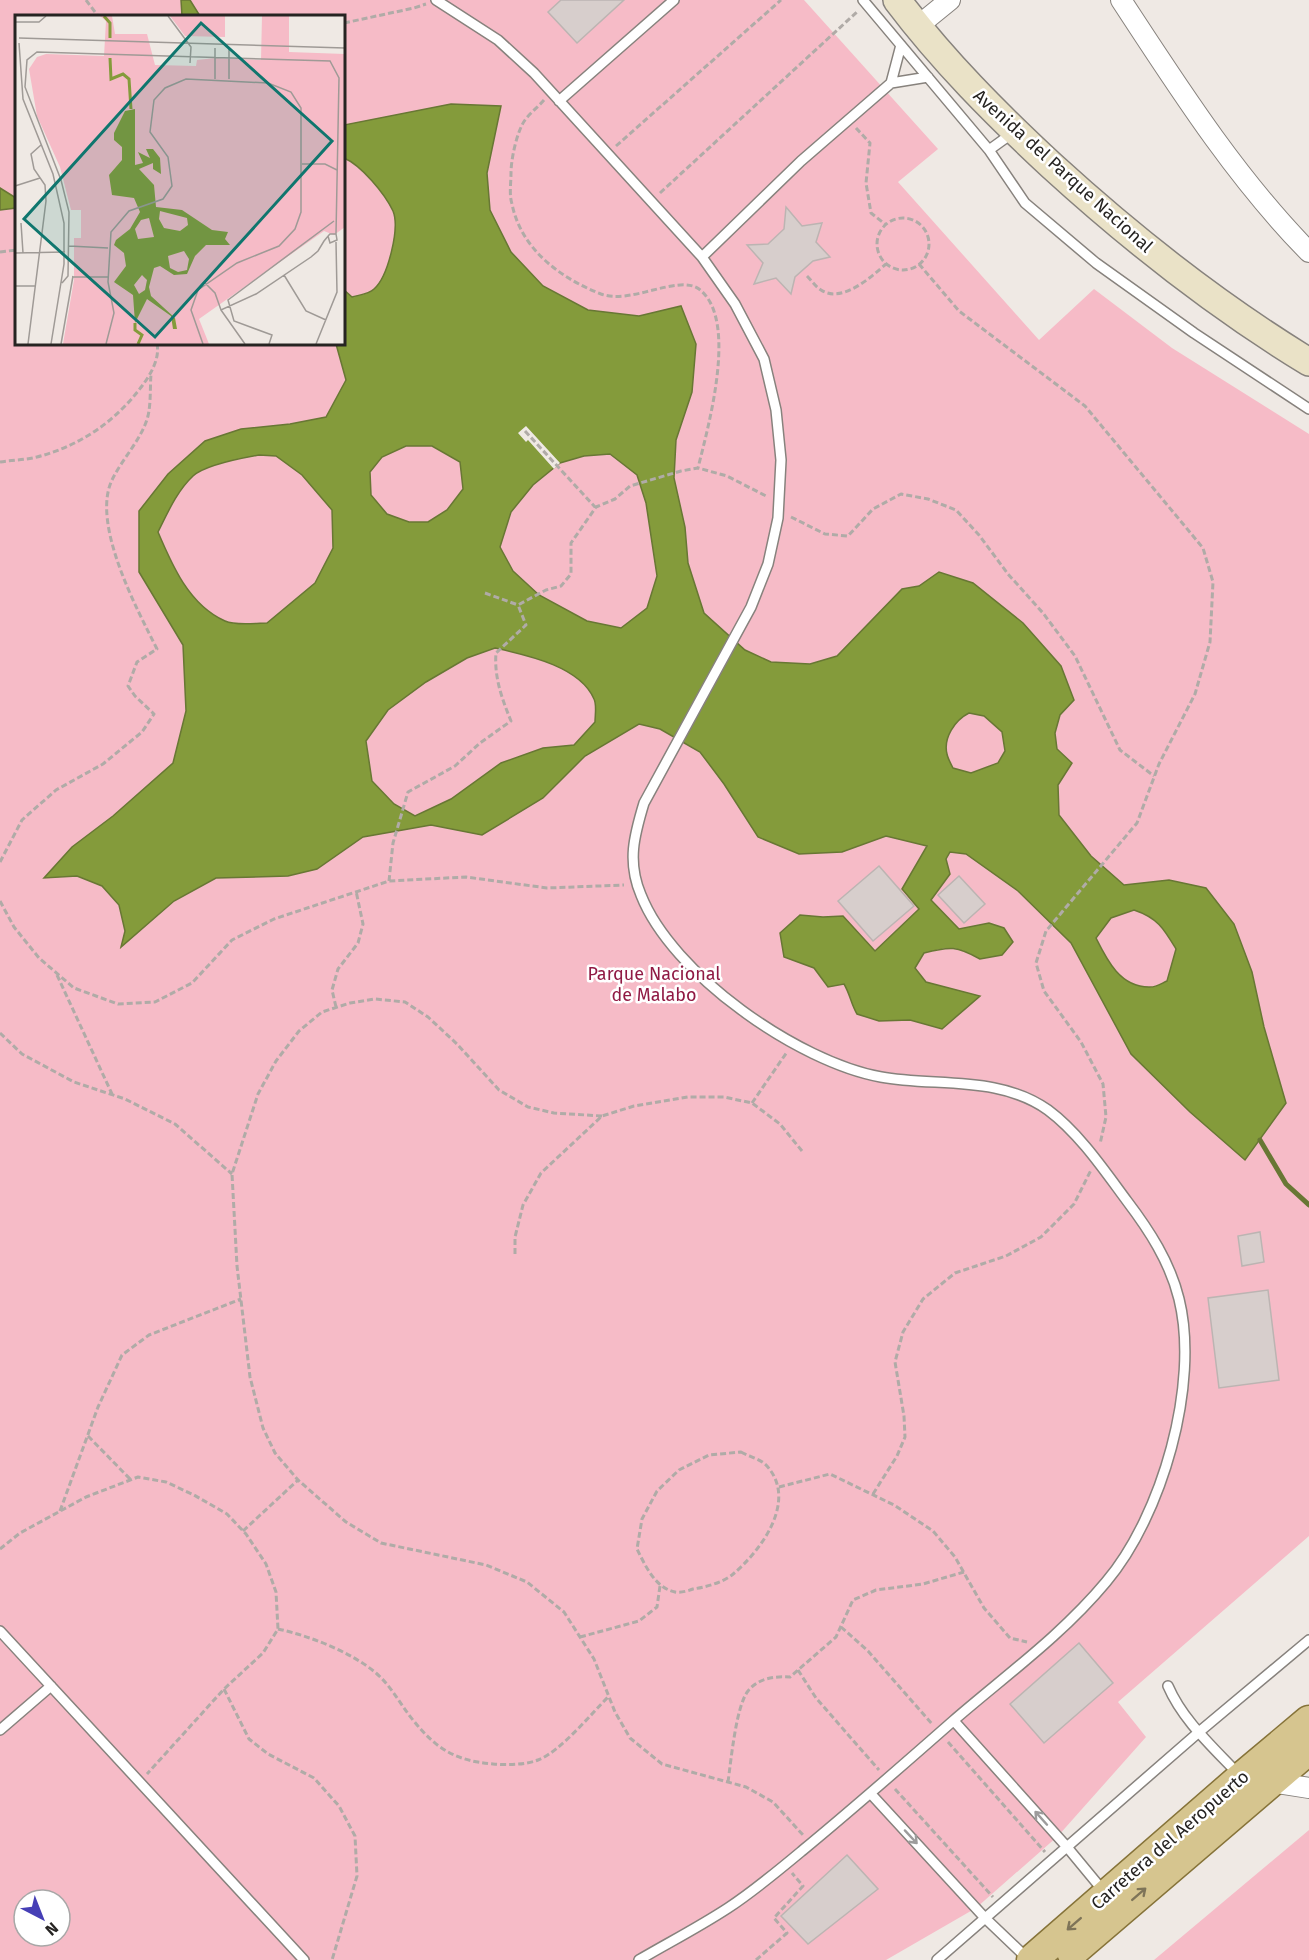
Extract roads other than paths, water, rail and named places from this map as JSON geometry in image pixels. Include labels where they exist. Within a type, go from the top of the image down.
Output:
[{"type":"main road","name":"Carretera del Aeropuerto","points":[[1063,1960],[1255,1780],[1309,1721]]},
{"type":"main road","name":"Carretera del Aeropuerto","points":[[1030,1960],[1106,1895],[1255,1780],[1309,1749]]},
{"type":"street","name":"Avenida del Parque Nacional","points":[[897,0],[910,36],[964,80],[1015,131],[1136,240],[1256,329],[1309,362]]},
{"type":"street","points":[[910,36],[950,0]]},
{"type":"street","points":[[1121,0],[1202,120],[1271,212],[1309,252]]},
{"type":"street","points":[[1255,1780],[1309,1788]]},
{"type":"lane","points":[[436,0],[498,40],[534,73],[702,256],[735,304],[764,359],[776,410],[780,450],[778,518],[768,564],[751,607],[644,803],[634,836],[633,863],[639,892],[653,919],[675,948],[714,989],[762,1025],[820,1058],[882,1078],[987,1087],[1017,1095],[1044,1107],[1061,1121],[1095,1160],[1145,1225],[1170,1270],[1180,1301],[1185,1340],[1183,1390],[1177,1424],[1155,1497],[1136,1538],[1110,1578],[1082,1610],[871,1794],[785,1865],[728,1908],[639,1960]]},
{"type":"lane","points":[[559,101],[674,0]]},
{"type":"lane","points":[[865,2],[910,36],[928,77],[989,150],[1026,203],[1096,263],[1194,333],[1309,409]]},
{"type":"lane","points":[[702,256],[801,161],[891,83],[910,36]]},
{"type":"lane","points":[[891,83],[928,77]]},
{"type":"lane","points":[[989,150],[1015,131]]},
{"type":"lane","points":[[0,1631],[304,1960]]},
{"type":"lane","points":[[937,1960],[1199,1732],[1309,1640]]},
{"type":"lane","points":[[0,1730],[51,1686]]},
{"type":"lane","points":[[1168,1686],[1173,1699],[1199,1732],[1255,1780]]},
{"type":"lane","points":[[954,1721],[1067,1847],[1106,1895]]},
{"type":"lane","points":[[871,1794],[986,1918],[1030,1960]]},
{"type":"waterway","points":[[1260,1140],[1286,1184],[1309,1205]]},
{"type":"park label","name":"Parque Nacional de Malabo","points":[[654,984]]}]
